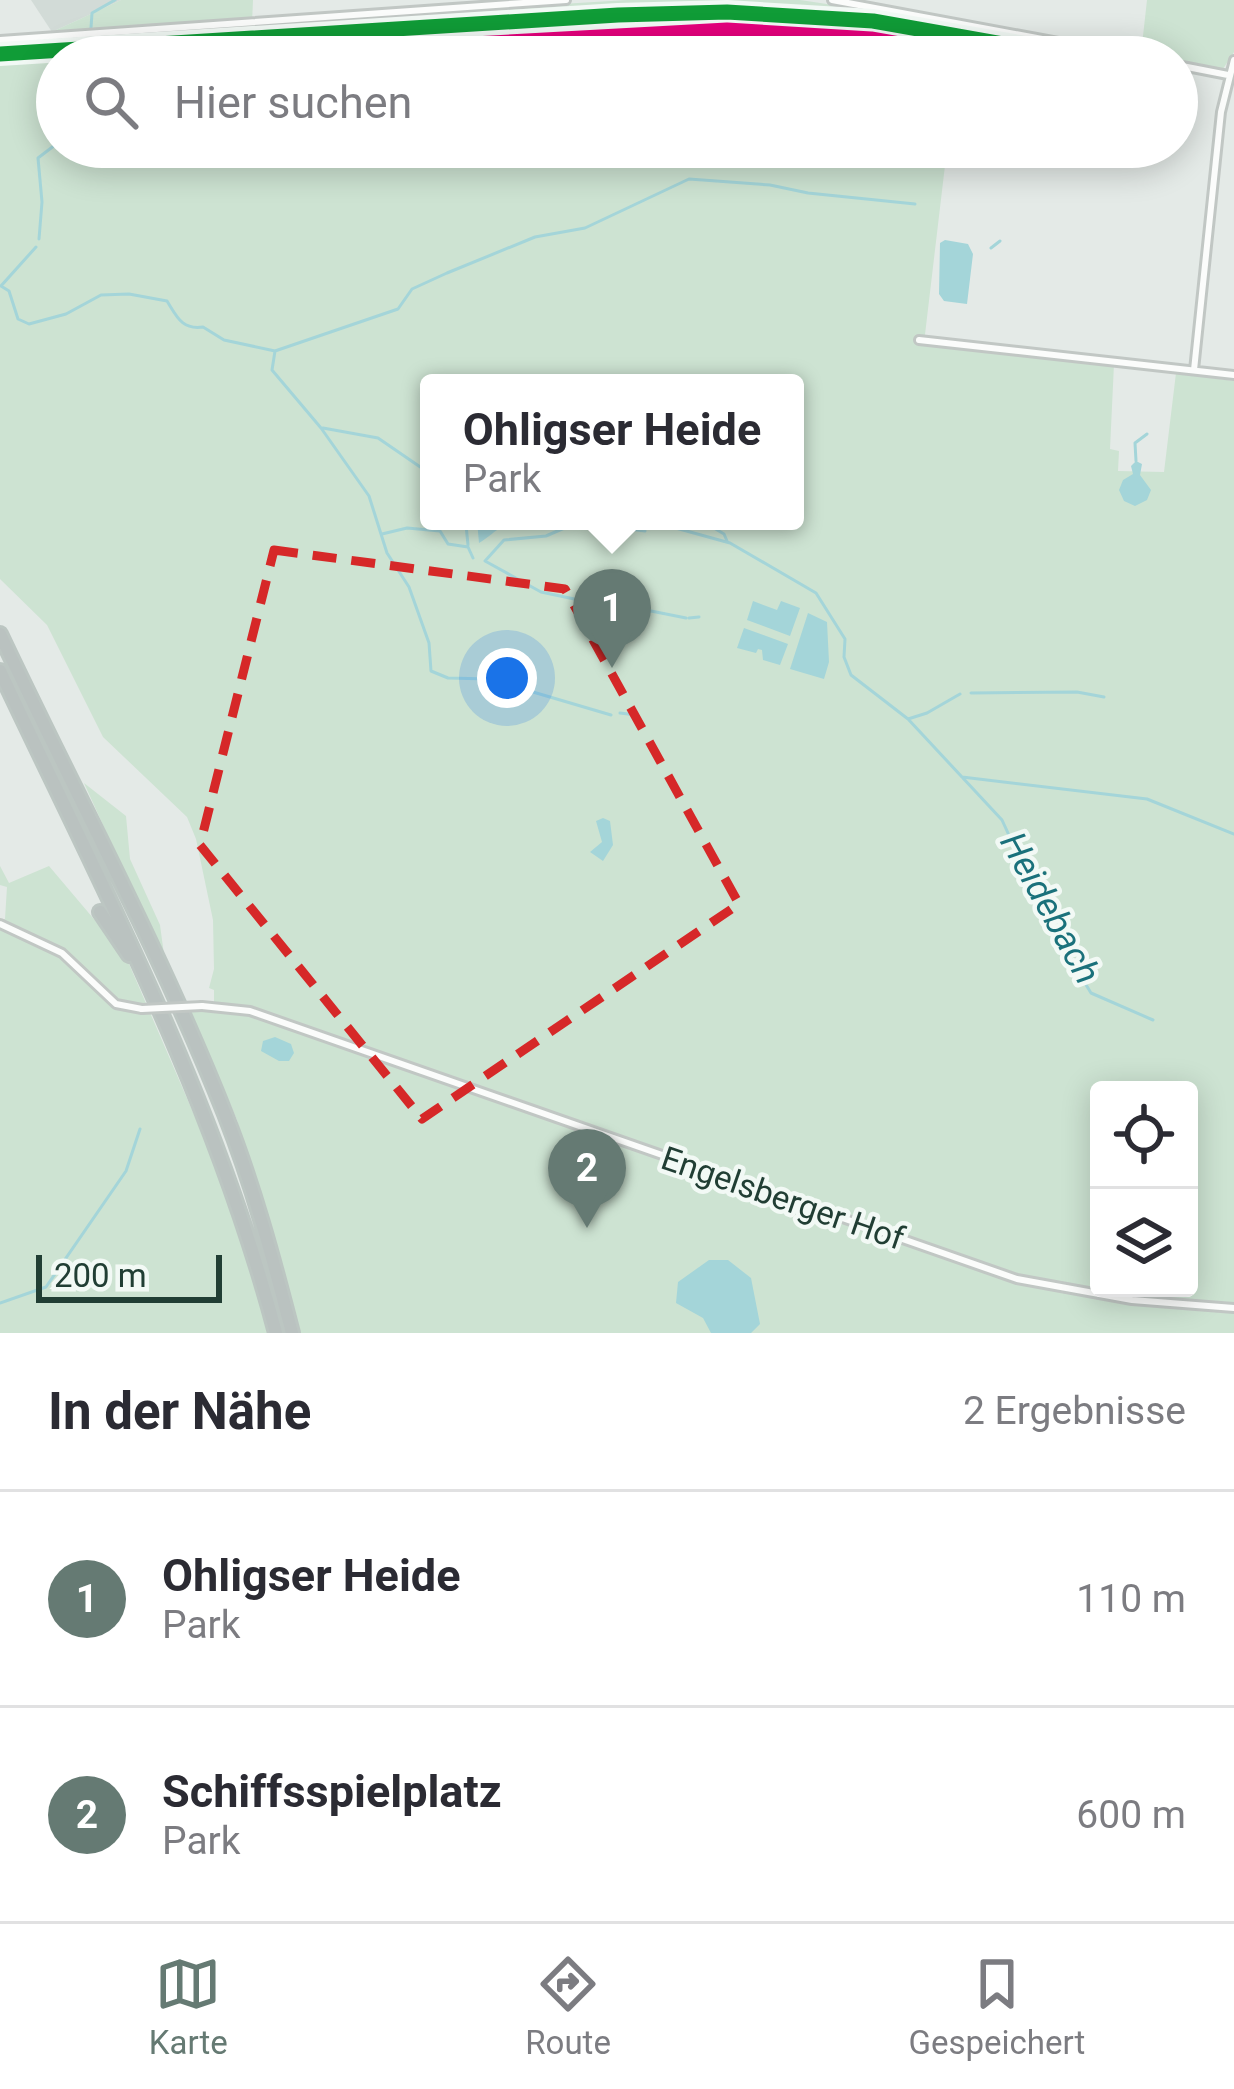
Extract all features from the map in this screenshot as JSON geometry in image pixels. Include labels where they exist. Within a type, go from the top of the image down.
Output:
[{"type":"highway","points":[[0,634],[187,1024],[242,1160],[292,1333]]},
{"type":"highway","points":[[0,670],[157,998],[215,1137],[276,1333]]},
{"type":"highway","points":[[100,912],[157,998]]},
{"type":"highway","points":[[176,984],[187,1024]]},
{"type":"street","points":[[40,36],[566,0]]},
{"type":"street","points":[[832,0],[1026,36]]},
{"type":"street","points":[[0,40],[36,36]]},
{"type":"street","points":[[1194,370],[1228,74],[1234,60]]},
{"type":"street","points":[[1198,68],[1228,74]]},
{"type":"street","points":[[920,340],[1234,375]]},
{"type":"street","name":"Engelsberger Hof","points":[[0,924],[62,953],[116,1004],[142,1009],[205,1006],[250,1011],[1017,1279],[1132,1300],[1234,1308]]},
{"type":"highlighted area","points":[[274,550],[565,589],[739,904],[422,1119],[200,845]]},
{"type":"shaded area","points":[[31,0],[121,0],[52,32]]},
{"type":"green space","points":[[121,0],[253,0],[252,23],[627,0],[800,0],[894,14],[891,20],[774,9],[694,9],[212,36],[52,36]]},
{"type":"green space","points":[[1147,0],[1234,0],[1234,52],[1223,69],[1198,65],[1198,36],[1143,36]]},
{"type":"green space","points":[[691,20],[817,23],[879,30],[879,36],[445,36]]},
{"type":"green space","points":[[36,59],[36,168],[945,168],[924,343],[1114,364],[1110,449],[1119,451],[1118,471],[1164,472],[1176,373],[1234,381],[1234,1333],[299,1333],[237,1120],[191,1012],[214,1010],[214,990],[209,988],[214,969],[213,920],[196,839],[187,817],[103,737],[47,625],[0,579],[0,60]]},
{"type":"green space","points":[[84,783],[126,816],[130,859],[160,925],[165,962]]},
{"type":"green space","points":[[0,866],[9,883],[49,866],[126,957],[227,1191],[269,1333],[0,1333],[0,919],[5,919],[7,887],[0,885]]},
{"type":"water","points":[[940,243],[968,244],[973,254],[967,304],[944,301],[939,294]]},
{"type":"water","points":[[1136,461],[1142,464],[1140,475],[1151,490],[1147,500],[1135,506],[1124,501],[1119,490],[1133,474],[1131,466]]},
{"type":"water","points":[[478,530],[498,530],[479,543]]},
{"type":"water","points":[[753,601],[777,610],[781,601],[800,608],[790,636],[747,620]]},
{"type":"water","points":[[808,613],[827,622],[829,662],[824,679],[790,669]]},
{"type":"water","points":[[744,628],[788,644],[780,665],[763,660],[762,650],[737,648]]},
{"type":"water","points":[[596,821],[610,821],[613,845],[603,861],[590,852],[602,842]]},
{"type":"water","points":[[275,1037],[291,1044],[294,1053],[289,1061],[261,1051],[263,1041]]},
{"type":"water","points":[[709,1260],[728,1260],[751,1278],[760,1324],[751,1333],[711,1333],[703,1318],[676,1303],[678,1282]]},
{"type":"waterway","points":[[91,28],[92,13],[115,0]]},
{"type":"waterway","points":[[39,168],[39,239]]},
{"type":"waterway","points":[[275,351],[398,309],[412,289],[447,273],[535,237],[585,228],[689,179],[915,204]]},
{"type":"waterway","points":[[991,248],[1000,241]]},
{"type":"waterway","points":[[1,286],[36,247]]},
{"type":"waterway","points":[[1,286],[9,291],[18,319],[29,324],[66,314],[101,295],[129,294],[167,301],[185,324],[203,327],[224,340],[275,351],[272,370],[369,496],[387,553],[409,587],[429,643],[431,671],[448,678],[489,679],[611,715]]},
{"type":"waterway","points":[[323,428],[378,438],[420,467]]},
{"type":"waterway","points":[[1136,461],[1135,443],[1147,434]]},
{"type":"waterway","name":"Heidebach","points":[[382,534],[420,529]]},
{"type":"waterway","name":"Heidebach","points":[[429,530],[440,531],[448,544],[468,547],[473,558]]},
{"type":"waterway","points":[[466,530],[468,545]]},
{"type":"waterway","points":[[560,530],[504,540],[485,561],[541,592],[579,600],[609,624],[618,625],[651,611],[686,618]]},
{"type":"waterway","points":[[637,530],[645,531]]},
{"type":"waterway","name":"Heidebach","points":[[683,530],[730,543],[816,593],[845,639],[844,657],[851,675],[908,719],[1002,820],[1051,927],[1091,993],[1153,1020]]},
{"type":"waterway","points":[[717,530],[727,541]]},
{"type":"waterway","points":[[689,618],[699,617]]},
{"type":"waterway","points":[[971,693],[1077,692],[1104,697]]},
{"type":"waterway","points":[[908,719],[960,694]]},
{"type":"waterway","points":[[620,713],[636,715]]},
{"type":"waterway","name":"Heidebach","points":[[962,777],[1147,799],[1234,834]]},
{"type":"waterway","points":[[0,1303],[46,1287],[126,1171],[140,1129]]},
{"type":"transit line","points":[[285,36],[727,12],[873,21],[958,36]]},
{"type":"transit line","points":[[618,36],[727,30],[823,36]]},
{"type":"transit line","points":[[0,54],[36,52]]},
{"type":"place","name":"Ohligser Heide","points":[[612,668]]},
{"type":"place","name":"Schiffsspielplatz","points":[[587,1228]]}]
